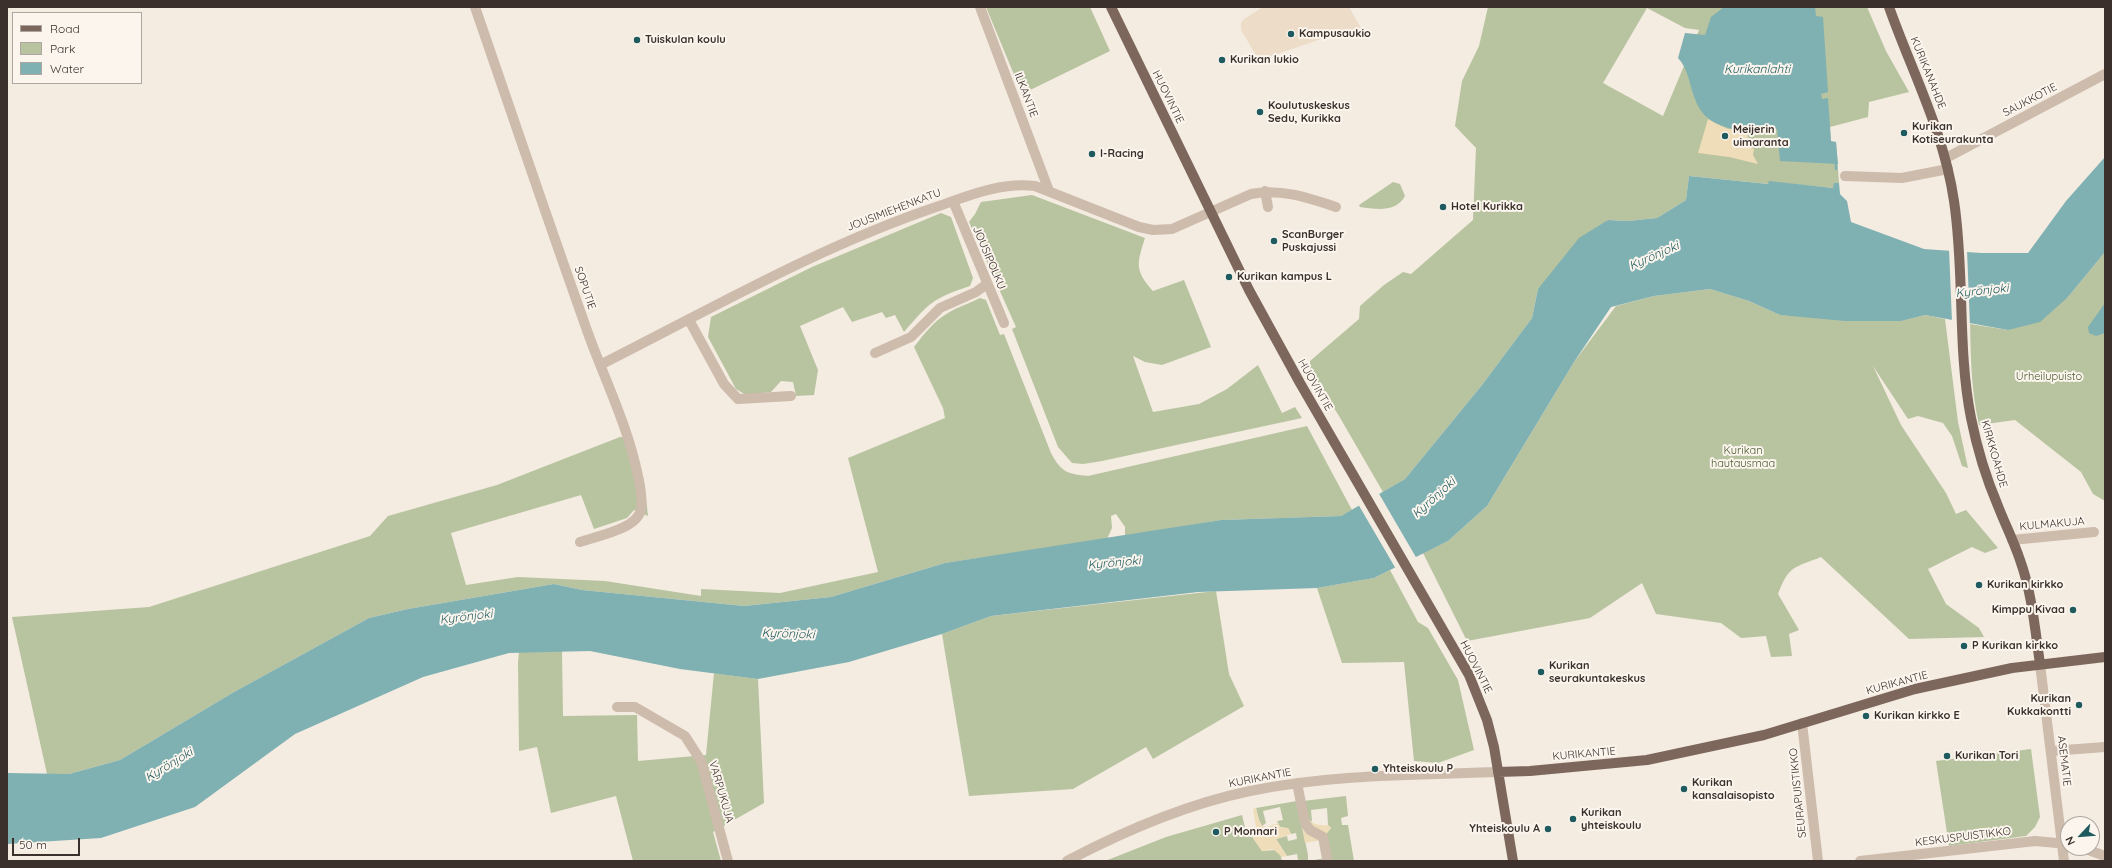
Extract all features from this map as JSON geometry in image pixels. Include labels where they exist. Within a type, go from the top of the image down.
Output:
[{"type":"main road","name":"HUOVINTIE","points":[[1111,7],[1249,290],[1300,383],[1469,675],[1487,720],[1498,772],[1513,861]]},
{"type":"main road","name":"KURIKANAHDE","points":[[1889,7],[1936,127],[1946,158],[1954,199],[1959,243]]},
{"type":"main road","name":"KIRKKOAHDE","points":[[1959,243],[1963,343],[1968,400],[1984,470],[2012,540],[2026,581],[2033,610],[2040,664]]},
{"type":"main road","name":"KURIKANTIE","points":[[1498,772],[1530,772],[1639,761],[1764,735],[1895,694],[2040,664],[2105,657]]},
{"type":"street","name":"SOPUTIE","points":[[475,7],[587,330],[602,364],[634,458],[641,490],[642,508],[639,516],[632,523],[580,542]]},
{"type":"street","name":"ILKANTIE","points":[[980,7],[1049,191]]},
{"type":"street","name":"SAUKKOTIE","points":[[1946,158],[2105,74]]},
{"type":"street","points":[[1844,176],[1902,178],[1948,169]]},
{"type":"street","name":"JOUSIMIEHENKATU","points":[[602,364],[689,320],[774,274],[826,250],[953,201],[992,188],[1015,185],[1035,186],[1139,227],[1153,230],[1172,229],[1251,194],[1265,191]]},
{"type":"street","points":[[1268,207],[1265,191],[1286,193],[1336,207]]},
{"type":"street","name":"JOUSIPOLKU","points":[[953,201],[1004,323]]},
{"type":"street","points":[[875,353],[911,337],[940,308],[976,292],[987,284]]},
{"type":"street","points":[[689,320],[724,384],[738,399],[791,396]]},
{"type":"street","name":"KULMAKUJA","points":[[2012,540],[2094,532]]},
{"type":"street","name":"ASEMATIE","points":[[2040,664],[2061,816]]},
{"type":"street","name":"VARPUKUJA","points":[[617,707],[635,707],[685,736],[701,761],[728,861]]},
{"type":"street","name":"SEURAPUISTIKKO","points":[[1802,723],[1818,861]]},
{"type":"street","points":[[2051,751],[2105,747]]},
{"type":"street","name":"KURIKANTIE","points":[[1066,861],[1090,848],[1182,811],[1231,795],[1297,783],[1369,776],[1498,772]]},
{"type":"street","points":[[1297,783],[1305,823],[1310,830],[1322,837],[1327,858]]},
{"type":"street","name":"KESKUSPUISTIKKO","points":[[1860,861],[2035,841],[2060,843]]},
{"type":"green space","points":[[986,7],[1090,7],[1110,51],[1022,94]]},
{"type":"green space","points":[[1488,7],[1867,7],[1886,51],[1909,92],[1869,102],[1868,117],[1830,127],[1831,142],[1836,142],[1839,183],[1834,183],[1834,188],[1769,182],[1769,184],[1689,176],[1686,200],[1657,218],[1628,221],[1608,220],[1538,289],[1532,318],[1482,385],[1405,479],[1383,492],[1339,416],[1310,370],[1310,361],[1359,319],[1360,306],[1384,285],[1403,272],[1411,274],[1473,220],[1476,148],[1455,126],[1462,81],[1479,46]],"holes":[[[1647,8],[1685,28],[1699,30],[1663,116],[1603,83]]]},
{"type":"green space","points":[[1393,182],[1400,184],[1405,196],[1396,205],[1385,209],[1360,207],[1359,205]]},
{"type":"green space","points":[[1032,195],[1145,238],[1140,254],[1139,266],[1140,272],[1153,291],[1184,280],[1211,347],[1162,365],[1145,362],[1133,356],[1153,412],[1199,404],[1227,389],[1258,365],[1282,413],[1295,407],[1302,418],[1102,461],[1083,464],[1072,463],[1058,447],[1012,329],[1016,327],[969,222],[981,202]]},
{"type":"green space","points":[[941,213],[951,217],[973,278],[970,286],[939,298],[926,308],[904,332],[895,315],[886,318],[882,312],[852,322],[843,307],[800,326],[818,370],[814,395],[796,396],[793,382],[781,381],[771,392],[746,395],[736,389],[708,337],[711,317],[812,267]]},
{"type":"green space","name":"Urheilupuisto","points":[[2105,252],[2105,501],[2093,494],[2081,472],[2015,420],[1979,425],[1973,387],[1970,324],[2008,330],[2068,297]]},
{"type":"green space","name":"Kurikan hautausmaa","points":[[1710,289],[1749,301],[1780,315],[1900,321],[1925,315],[1945,319],[1958,422],[1968,468],[1962,466],[1952,436],[1943,423],[1918,416],[1908,419],[1873,366],[1901,425],[1946,493],[1956,514],[1966,510],[1998,548],[1985,553],[1972,547],[1928,569],[1946,604],[1979,628],[1984,637],[1909,639],[1821,557],[1798,566],[1789,572],[1778,594],[1799,630],[1789,634],[1792,656],[1771,657],[1766,636],[1741,638],[1721,623],[1656,614],[1642,583],[1590,618],[1467,641],[1423,553],[1448,541],[1487,506],[1574,362],[1616,306],[1654,296]]},
{"type":"green space","points":[[980,298],[986,300],[1000,335],[1004,334],[1051,453],[1058,464],[1065,471],[1088,476],[1307,426],[1352,510],[1341,516],[1221,520],[1125,536],[1125,527],[1116,514],[1111,516],[1112,528],[1107,539],[945,563],[831,597],[744,606],[582,590],[554,584],[408,609],[369,618],[234,692],[120,760],[69,774],[47,774],[12,617],[149,607],[370,536],[388,516],[497,485],[620,437],[632,438],[644,481],[648,516],[634,510],[627,518],[594,529],[581,495],[451,533],[466,585],[518,577],[605,581],[701,596],[701,589],[780,593],[878,572],[848,458],[945,418],[943,408],[914,347],[930,328],[943,316]]},
{"type":"green space","points":[[1390,570],[1418,622],[1428,628],[1458,680],[1474,750],[1438,763],[1414,761],[1404,662],[1342,663],[1317,588],[1374,578]]},
{"type":"green space","points":[[1216,591],[1229,674],[1244,706],[1153,759],[1146,747],[1073,789],[969,796],[942,634],[991,616]]},
{"type":"green space","points":[[562,651],[563,716],[637,715],[638,761],[706,755],[714,673],[758,679],[764,803],[713,832],[721,861],[633,861],[616,796],[551,813],[537,747],[519,751],[518,663],[519,652]]},
{"type":"green space","points":[[2031,749],[2040,817],[2035,827],[2026,836],[1949,846],[1936,761]]},
{"type":"green space","points":[[1346,796],[1348,816],[1341,818],[1342,825],[1348,825],[1354,861],[1309,861],[1325,858],[1326,834],[1331,828],[1328,825],[1327,808],[1311,810],[1312,822],[1309,820],[1303,801]]},
{"type":"green space","points":[[1297,801],[1308,861],[1292,861],[1298,860],[1297,854],[1287,856],[1276,839],[1287,836],[1288,841],[1297,839],[1296,833],[1291,834],[1288,828],[1280,827],[1277,821],[1283,820],[1280,807],[1263,811],[1266,823],[1262,826],[1256,808]]},
{"type":"green space","name":"P Monnari","points":[[1242,815],[1247,836],[1251,835],[1262,851],[1276,850],[1280,853],[1282,861],[1105,861],[1166,837]]},
{"type":"sand","name":"Meijerin uimaranta","points":[[1708,119],[1728,129],[1747,130],[1749,147],[1754,149],[1753,155],[1758,164],[1729,157],[1698,153]]},
{"type":"sand","points":[[1297,801],[1306,816],[1312,822],[1316,824],[1328,825],[1331,828],[1321,840],[1305,843]]},
{"type":"sand","points":[[1256,808],[1262,826],[1267,827],[1278,823],[1281,828],[1288,828],[1291,834],[1276,839],[1287,856],[1282,857],[1273,849],[1262,851],[1251,835],[1247,836],[1246,831],[1256,827],[1253,809]]},
{"type":"shaded area","name":"Kampusaukio","points":[[1263,7],[1349,7],[1361,28],[1324,38],[1269,57],[1259,57],[1256,55],[1241,30],[1241,23],[1244,19]]},
{"type":"water","name":"Kurikanlahti","points":[[1724,7],[1815,7],[1816,16],[1823,17],[1828,92],[1821,94],[1822,99],[1828,98],[1831,141],[1836,142],[1838,164],[1780,161],[1777,129],[1741,130],[1729,128],[1709,119],[1701,110],[1695,99],[1687,72],[1678,58],[1685,33],[1705,35],[1711,17]]},
{"type":"water","name":"Kyrönjoki","points":[[2105,157],[2105,252],[2068,297],[2040,322],[2008,330],[1925,315],[1901,321],[1845,321],[1780,315],[1749,301],[1710,289],[1654,296],[1611,307],[1574,362],[1487,506],[1448,541],[1374,578],[1317,588],[1198,592],[991,616],[942,634],[849,662],[758,679],[680,669],[590,651],[509,653],[423,677],[295,734],[195,807],[101,838],[7,844],[7,773],[69,774],[120,760],[234,692],[369,618],[408,609],[554,584],[582,590],[744,606],[831,597],[945,563],[1221,520],[1341,516],[1405,479],[1482,385],[1532,318],[1538,289],[1579,238],[1608,220],[1628,221],[1657,218],[1686,200],[1689,176],[1768,184],[1769,181],[1833,188],[1834,183],[1839,183],[1840,194],[1847,201],[1851,222],[1924,249],[1981,253],[2028,253],[2066,201]]},
{"type":"water","points":[[2105,303],[2105,333],[2096,336],[2089,333],[2088,327]]},
{"type":"pier","points":[[1949,249],[1967,250],[1970,326],[1952,322]]},
{"type":"pier","points":[[1378,492],[1417,559],[1396,569],[1358,504]]},
{"type":"waterway","points":[[1836,164],[1836,169]]},
{"type":"place","name":"Kampusaukio","points":[[1291,34]]},
{"type":"place","name":"Tuiskulan koulu","points":[[637,40]]},
{"type":"place","name":"Kurikan lukio","points":[[1222,60]]},
{"type":"place","name":"Koulutuskeskus Sedu, Kurikka","points":[[1260,112]]},
{"type":"place","name":"Kurikan Kotiseurakunta","points":[[1904,133]]},
{"type":"place","name":"Meijerin uimaranta","points":[[1725,136]]},
{"type":"place","name":"I-Racing","points":[[1092,154]]},
{"type":"place","name":"Hotel Kurikka","points":[[1443,207]]},
{"type":"place","name":"ScanBurger Puskajussi","points":[[1274,241]]},
{"type":"place","name":"Kurikan kampus L","points":[[1229,277]]},
{"type":"place","name":"Kurikan kirkko","points":[[1979,585]]},
{"type":"place","name":"Kimppu Kivaa","points":[[2073,610]]},
{"type":"place","name":"P Kurikan kirkko","points":[[1964,646]]},
{"type":"place","name":"Kurikan seurakuntakeskus","points":[[1541,672]]},
{"type":"place","name":"Kurikan Kukkakontti","points":[[2079,705]]},
{"type":"place","name":"Kurikan kirkko E","points":[[1866,716]]},
{"type":"place","name":"Kurikan Tori","points":[[1947,756]]},
{"type":"place","name":"Yhteiskoulu P","points":[[1375,769]]},
{"type":"place","name":"Kurikan kansalaisopisto","points":[[1684,789]]},
{"type":"place","name":"Kurikan yhteiskoulu","points":[[1573,819]]},
{"type":"place","name":"Yhteiskoulu A","points":[[1548,829]]},
{"type":"place","name":"P Monnari","points":[[1216,832]]}]
